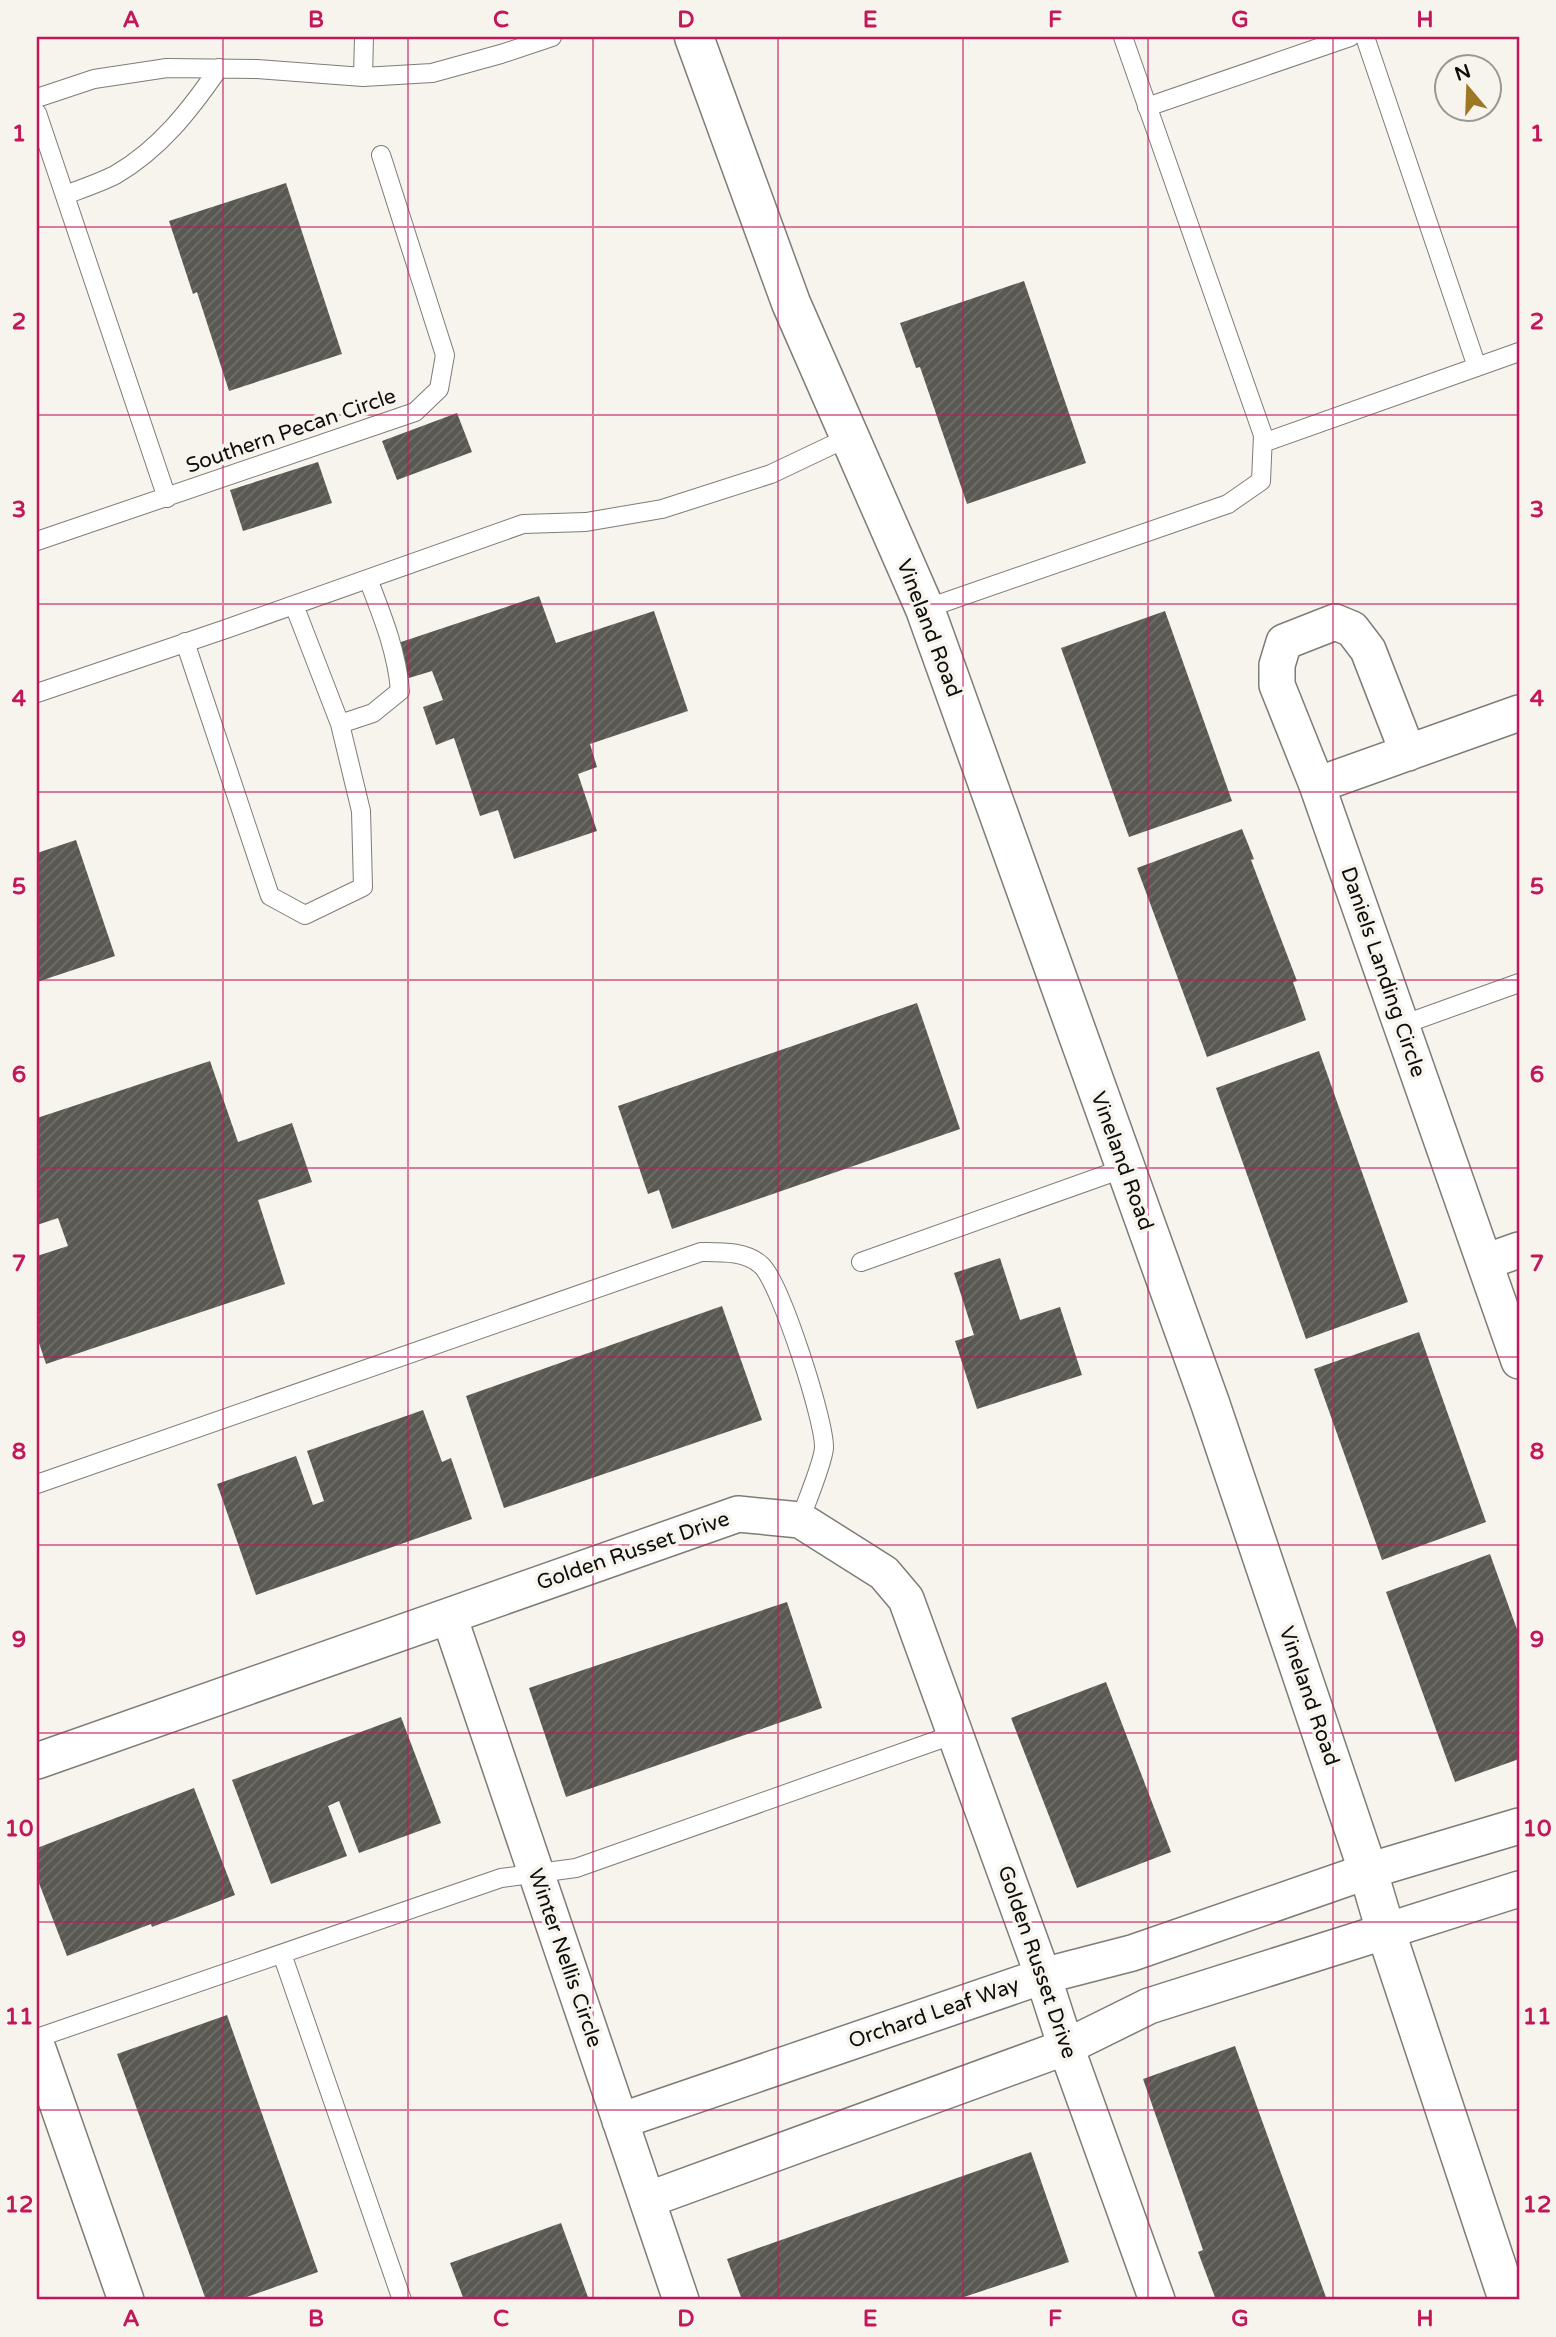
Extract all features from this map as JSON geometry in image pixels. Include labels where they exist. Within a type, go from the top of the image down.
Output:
[{"type":"main road","name":"Vineland Road","points":[[694,37],[791,303],[925,609],[1210,1403],[1368,1871],[1508,2300]]},
{"type":"street","name":"Daniels Landing Circle","points":[[1408,753],[1368,650],[1352,629],[1335,622],[1284,642],[1277,665],[1277,685],[1317,785],[1519,1361]]},
{"type":"street","points":[[1317,785],[1519,713]]},
{"type":"street","points":[[1485,1262],[1519,1250]]},
{"type":"street","name":"Golden Russet Drive","points":[[37,1761],[738,1514],[800,1520],[884,1573],[906,1599],[1157,2300]]},
{"type":"street","name":"Winter Nellis Circle","points":[[449,1616],[681,2300]]},
{"type":"street","points":[[1368,1871],[1519,1826]]},
{"type":"street","name":"Orchard Leaf Way","points":[[620,2121],[1043,1976],[1132,1953],[1368,1871]]},
{"type":"street","points":[[647,2200],[1066,2048],[1149,2006],[1519,1889]]},
{"type":"street","points":[[1168,1941],[1186,1994]]},
{"type":"street","points":[[37,2046],[126,2300]]},
{"type":"lane","points":[[363,77],[364,37]]},
{"type":"lane","points":[[37,98],[94,79],[167,68],[219,68],[363,77],[432,73],[552,37]]},
{"type":"lane","points":[[925,609],[1228,504],[1261,481],[1263,435],[1123,37]]},
{"type":"lane","points":[[1147,107],[1350,37]]},
{"type":"lane","points":[[1365,37],[1477,367]]},
{"type":"lane","points":[[65,195],[114,175],[156,146],[191,110],[219,68]]},
{"type":"lane","points":[[37,113],[167,498]]},
{"type":"lane","name":"Southern Pecan Circle","points":[[37,541],[415,412],[439,389],[445,355],[381,155]]},
{"type":"lane","points":[[1262,443],[1519,352]]},
{"type":"lane","points":[[37,693],[523,524],[586,522],[662,509],[771,474],[849,436]]},
{"type":"lane","points":[[340,724],[373,713],[400,691],[399,669],[368,579]]},
{"type":"lane","points":[[185,642],[270,896],[304,915],[363,887],[361,811],[340,724],[294,605]]},
{"type":"lane","points":[[1402,1025],[1519,983]]},
{"type":"lane","points":[[861,1262],[1125,1168]]},
{"type":"lane","points":[[37,1484],[701,1252],[734,1252],[762,1266],[779,1295],[819,1412],[824,1450],[800,1520]]},
{"type":"lane","points":[[37,2038],[501,1878],[576,1868],[955,1734]]},
{"type":"lane","points":[[282,1954],[402,2300]]},
{"type":"building","points":[[286,183],[342,354],[229,391],[197,292],[193,294],[169,221]]},
{"type":"building","points":[[1024,281],[1086,463],[967,504],[920,367],[916,368],[900,323]]},
{"type":"building","points":[[457,413],[472,452],[397,480],[382,441]]},
{"type":"building","points":[[318,462],[332,503],[243,531],[230,490]]},
{"type":"building","points":[[539,596],[556,643],[654,611],[688,711],[590,744],[597,767],[578,774],[597,831],[514,859],[498,810],[480,816],[454,738],[436,745],[423,707],[443,700],[432,671],[409,678],[398,643]]},
{"type":"building","points":[[1165,611],[1232,801],[1129,837],[1061,648]]},
{"type":"building","points":[[1242,829],[1297,981],[1293,982],[1306,1020],[1207,1057],[1137,868]]},
{"type":"building","points":[[76,840],[115,956],[37,982],[37,853]]},
{"type":"building","points":[[917,1003],[960,1129],[672,1229],[659,1190],[648,1194],[618,1106]]},
{"type":"building","points":[[1319,1051],[1408,1302],[1306,1339],[1216,1088]]},
{"type":"building","points":[[210,1061],[238,1142],[292,1123],[312,1182],[258,1200],[285,1284],[46,1364],[37,1337],[37,1256],[68,1246],[58,1218],[37,1225],[37,1118]]},
{"type":"building","points":[[1000,1258],[1020,1320],[1060,1307],[1082,1375],[977,1409],[955,1341],[974,1335],[954,1273]]},
{"type":"building","points":[[722,1306],[762,1420],[504,1508],[466,1396]]},
{"type":"building","points":[[1419,1332],[1486,1522],[1382,1560],[1314,1369]]},
{"type":"building","points":[[423,1410],[442,1462],[451,1458],[472,1519],[256,1595],[217,1484],[296,1456],[313,1505],[324,1501],[307,1451]]},
{"type":"building","points":[[1490,1554],[1519,1635],[1519,1759],[1455,1782],[1386,1592]]},
{"type":"building","points":[[787,1602],[822,1708],[566,1797],[529,1688]]},
{"type":"building","points":[[1106,1682],[1171,1852],[1077,1888],[1011,1718]]},
{"type":"building","points":[[401,1717],[441,1823],[359,1853],[339,1801],[328,1806],[347,1856],[271,1884],[232,1780]]},
{"type":"building","points":[[194,1788],[235,1895],[67,1956],[37,1878],[37,1848]]},
{"type":"building","points":[[227,2015],[318,2272],[238,2300],[206,2300],[117,2054]]},
{"type":"building","points":[[1235,2046],[1327,2300],[1216,2300],[1198,2252],[1203,2250],[1143,2079]]},
{"type":"building","points":[[1031,2152],[1069,2262],[955,2300],[742,2300],[727,2259]]},
{"type":"building","points":[[561,2223],[589,2300],[464,2300],[450,2263]]}]
